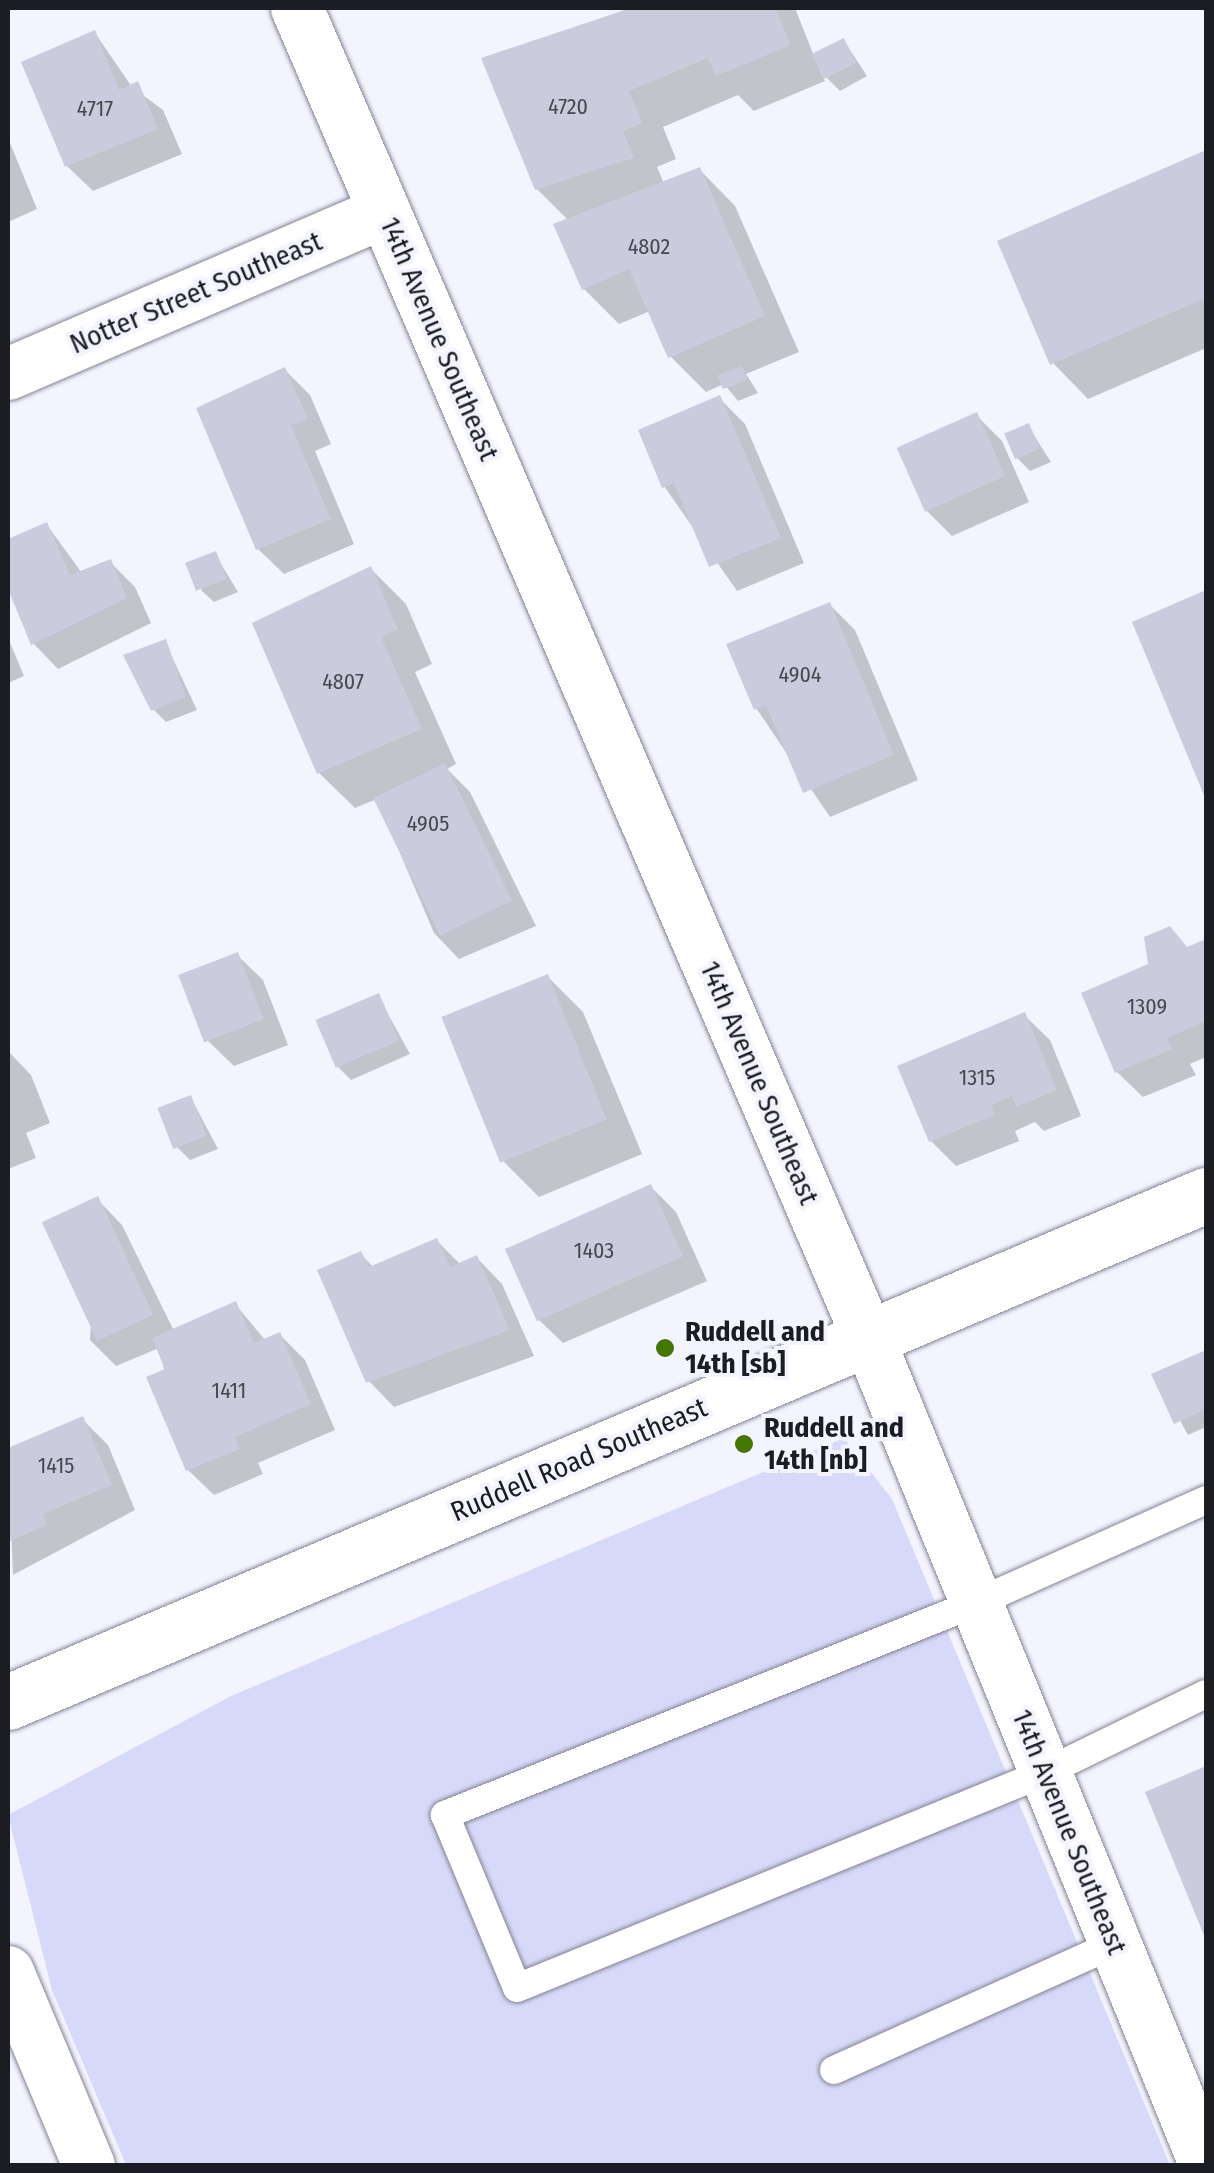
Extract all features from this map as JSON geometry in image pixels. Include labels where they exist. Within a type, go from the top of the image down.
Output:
[{"type":"main road","name":"Ruddell Road Southeast","points":[[8,1702],[1206,1195]]},
{"type":"street","name":"14th Avenue Southeast","points":[[298,8],[868,1337],[1114,1944],[1196,2108],[1206,2166]]},
{"type":"street","name":"Notter Street Southeast","points":[[8,374],[384,212]]},
{"type":"street","points":[[8,1972],[89,2166]]},
{"type":"lane","points":[[1206,1500],[976,1603],[445,1815],[517,1988],[1044,1773],[1206,1694]]},
{"type":"lane","points":[[834,2070],[1114,1944]]},
{"type":"shaded area","points":[[844,1438],[892,1499],[1170,2165],[126,2165],[52,1990],[8,1815],[231,1696]]},
{"type":"building","points":[[631,8],[775,8],[791,45],[716,76],[708,58],[629,91],[642,123],[623,131],[634,158],[535,190],[481,58]]},
{"type":"building","points":[[95,30],[119,90],[138,81],[158,129],[65,167],[21,62]]},
{"type":"building","points":[[844,38],[856,63],[824,79],[812,54]]},
{"type":"building","points":[[1206,150],[1206,298],[1050,365],[997,241]]},
{"type":"building","points":[[700,167],[765,316],[668,358],[629,269],[582,290],[553,224]]},
{"type":"building","points":[[742,366],[747,380],[723,389],[718,375]]},
{"type":"building","points":[[285,367],[308,419],[291,425],[331,519],[256,550],[196,408]]},
{"type":"building","points":[[720,395],[781,538],[709,567],[674,483],[662,488],[638,430]]},
{"type":"building","points":[[977,412],[1005,476],[925,512],[897,448]]},
{"type":"building","points":[[1029,423],[1040,449],[1015,459],[1004,434]]},
{"type":"building","points":[[47,522],[70,575],[111,559],[127,598],[31,645],[8,589],[8,539]]},
{"type":"building","points":[[216,551],[227,579],[196,591],[185,563]]},
{"type":"building","points":[[371,566],[398,629],[381,637],[422,729],[317,774],[252,623]]},
{"type":"building","points":[[1206,590],[1206,800],[1132,622]]},
{"type":"building","points":[[830,602],[894,755],[803,793],[766,705],[754,710],[726,644]]},
{"type":"building","points":[[166,639],[186,697],[151,711],[123,655]]},
{"type":"building","points":[[445,763],[512,901],[440,936],[373,798]]},
{"type":"building","points":[[1170,926],[1187,947],[1206,939],[1206,1021],[1167,1038],[1173,1049],[1115,1073],[1081,993],[1148,964],[1144,937]]},
{"type":"building","points":[[238,952],[264,1019],[204,1042],[178,975]]},
{"type":"building","points":[[548,974],[607,1120],[500,1163],[441,1017]]},
{"type":"building","points":[[379,993],[399,1041],[336,1068],[315,1020]]},
{"type":"building","points":[[1025,1012],[1057,1090],[1016,1107],[1012,1096],[991,1105],[995,1115],[929,1142],[897,1066]]},
{"type":"building","points":[[191,1095],[207,1136],[173,1149],[157,1108]]},
{"type":"building","points":[[651,1184],[683,1256],[537,1321],[505,1249]]},
{"type":"building","points":[[98,1196],[153,1315],[97,1341],[42,1222]]},
{"type":"building","points":[[437,1238],[450,1267],[477,1255],[510,1330],[366,1383],[317,1270],[361,1251],[369,1267]]},
{"type":"building","points":[[236,1301],[254,1343],[280,1332],[311,1404],[235,1437],[240,1449],[186,1471],[146,1377],[165,1369],[152,1338]]},
{"type":"building","points":[[1206,1350],[1206,1409],[1174,1424],[1151,1374]]},
{"type":"building","points":[[83,1416],[112,1485],[43,1514],[47,1525],[8,1542],[8,1448]]},
{"type":"building","points":[[1206,1766],[1206,1940],[1145,1792]]},
{"type":"place","name":"Ruddell and 14th [sb]","points":[[665,1348]]},
{"type":"place","name":"Ruddell and 14th [nb]","points":[[744,1444]]}]
